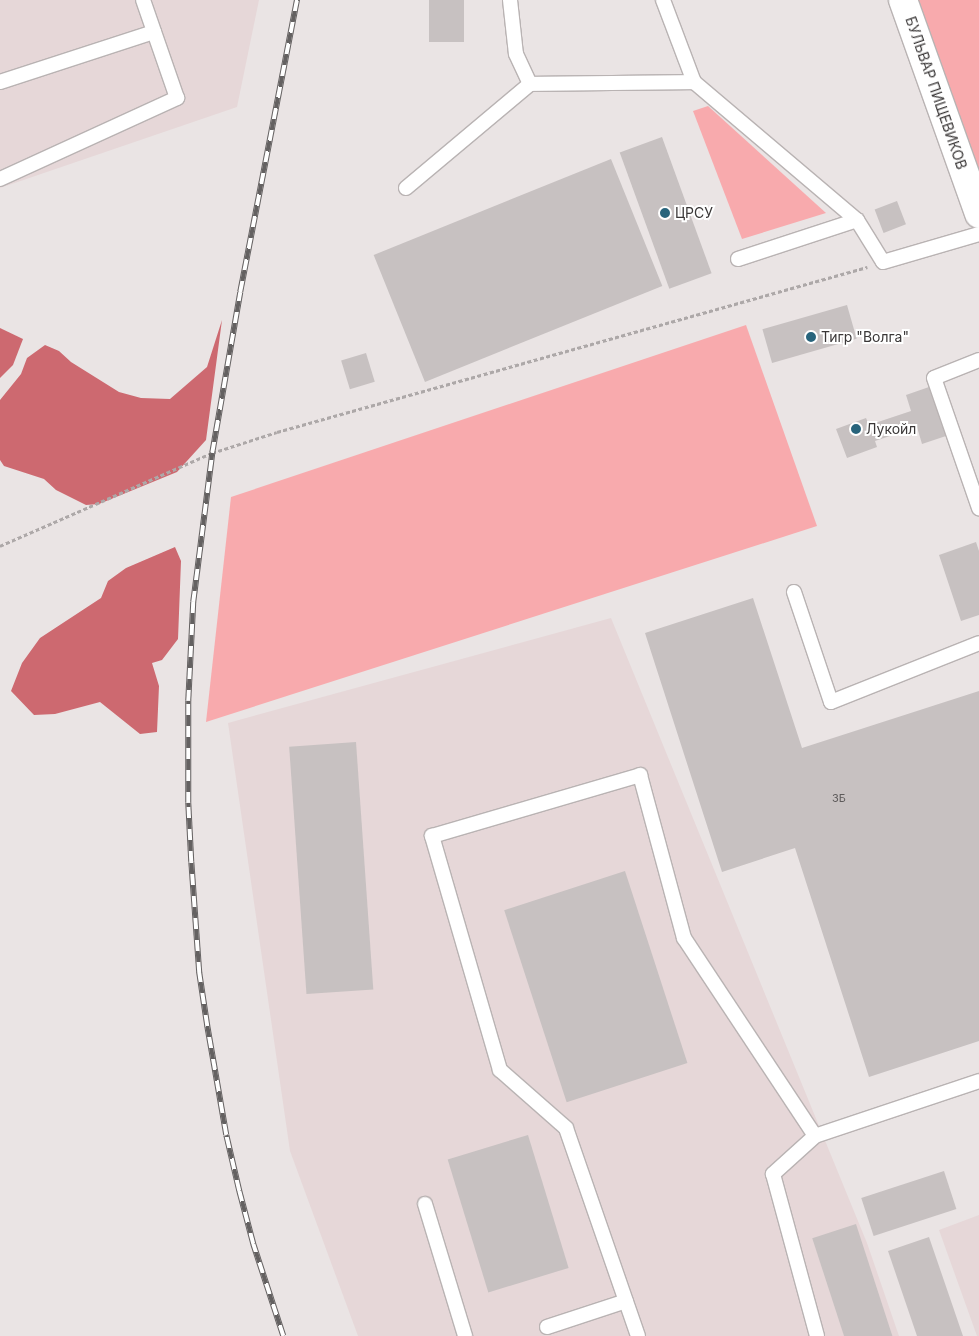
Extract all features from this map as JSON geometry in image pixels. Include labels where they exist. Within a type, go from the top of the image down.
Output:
[{"type":"main road","name":"БУЛЬВАР ПИЩЕВИКОВ","points":[[903,0],[979,214]]},
{"type":"lane","points":[[1,174],[177,98],[143,0]]},
{"type":"lane","points":[[510,0],[516,54],[530,84]]},
{"type":"lane","points":[[663,0],[694,82],[857,220],[883,262],[979,234]]},
{"type":"lane","points":[[0,82],[154,32]]},
{"type":"lane","points":[[406,188],[530,84],[694,82]]},
{"type":"lane","points":[[738,259],[857,220]]},
{"type":"lane","points":[[979,360],[934,378],[979,508]]},
{"type":"lane","points":[[794,592],[831,702],[979,643]]},
{"type":"lane","points":[[638,1336],[566,1128],[500,1070],[432,836],[640,775],[684,938],[815,1136]]},
{"type":"lane","points":[[817,1336],[773,1174],[815,1136],[979,1081]]},
{"type":"lane","points":[[425,1204],[465,1336]]},
{"type":"lane","points":[[547,1327],[626,1301]]},
{"type":"path","points":[[0,546],[212,453],[268,435],[883,262]]},
{"type":"shaded area","points":[[0,0],[259,0],[237,107],[0,188]]},
{"type":"shaded area","points":[[916,0],[979,0],[979,177]]},
{"type":"shaded area","points":[[708,106],[826,213],[742,239],[693,111]]},
{"type":"shaded area","points":[[222,320],[206,440],[177,472],[99,504],[86,505],[56,490],[44,479],[4,466],[0,460],[0,400],[21,374],[27,358],[45,345],[59,351],[71,362],[119,392],[141,398],[170,399],[207,367]]},
{"type":"shaded area","points":[[746,325],[817,526],[206,722],[231,497]]},
{"type":"shaded area","points":[[0,328],[23,339],[13,365],[0,378]]},
{"type":"shaded area","points":[[175,547],[181,561],[178,639],[162,660],[152,663],[159,686],[157,732],[140,734],[100,702],[55,714],[34,715],[11,691],[22,663],[40,638],[101,598],[108,581],[126,568]]},
{"type":"shaded area","points":[[611,618],[867,1243],[899,1336],[358,1336],[290,1151],[228,723]]},
{"type":"shaded area","points":[[979,1215],[979,1336],[977,1336],[939,1230]]},
{"type":"building","points":[[429,0],[464,0],[464,42],[429,42]]},
{"type":"building","name":"ЦРСУ","points":[[662,137],[712,273],[669,289],[620,152]]},
{"type":"building","points":[[611,159],[662,286],[425,382],[374,255]]},
{"type":"building","points":[[897,201],[906,224],[884,233],[875,210]]},
{"type":"building","name":"Тигр \"Волга\"","points":[[847,305],[857,339],[772,363],[762,329]]},
{"type":"building","points":[[366,353],[375,382],[350,389],[341,361]]},
{"type":"building","points":[[929,387],[946,436],[922,444],[917,427],[875,441],[877,447],[847,458],[836,429],[866,418],[869,425],[911,411],[906,395]]},
{"type":"building","points":[[976,542],[979,551],[979,615],[961,621],[939,555]]},
{"type":"building","points":[[753,598],[802,748],[979,691],[979,1041],[869,1077],[795,848],[722,872],[645,633]]},
{"type":"building","points":[[356,742],[373,989],[306,994],[289,747]]},
{"type":"building","points":[[625,871],[687,1063],[567,1102],[504,910]]},
{"type":"building","points":[[528,1135],[569,1268],[488,1292],[448,1160]]},
{"type":"building","points":[[944,1171],[956,1209],[874,1236],[861,1198]]},
{"type":"building","points":[[856,1224],[892,1336],[844,1336],[812,1238]]},
{"type":"building","points":[[929,1237],[963,1336],[917,1336],[888,1251]]},
{"type":"railway","points":[[283,1336],[253,1244],[226,1135],[199,973],[188,803],[188,701],[193,602],[212,453],[240,292],[297,0]]},
{"type":"place","name":"ЦРСУ","points":[[665,213]]},
{"type":"place","name":"Тигр \"Волга\"","points":[[811,337]]},
{"type":"place","name":"Лукойл","points":[[856,429]]}]
